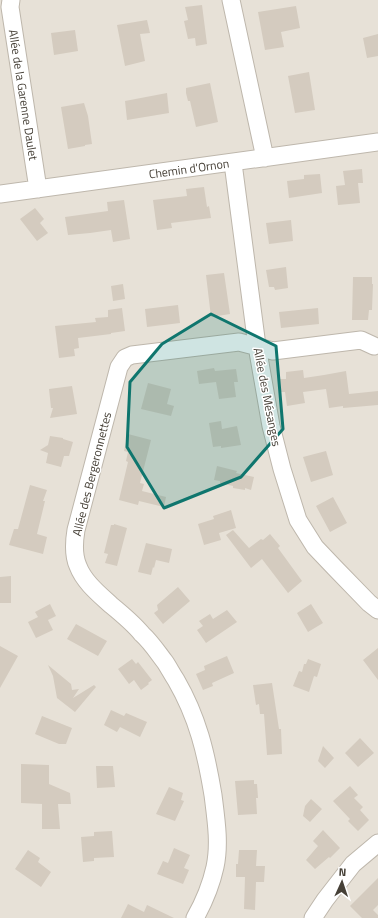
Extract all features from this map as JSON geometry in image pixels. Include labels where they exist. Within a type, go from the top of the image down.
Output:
[{"type":"street","name":"Allée de la Garenne Daulet","points":[[11,0],[10,7],[38,189]]},
{"type":"street","points":[[232,0],[265,158]]},
{"type":"street","name":"Chemin d'Ornon","points":[[0,194],[378,142]]},
{"type":"street","name":"Allée des Mésanges","points":[[233,163],[257,346],[273,433],[282,470],[298,520],[316,547],[373,607]]},
{"type":"street","name":"Allée des Bergeronnettes","points":[[195,918],[205,900],[211,883],[215,868],[218,838],[209,770],[197,724],[182,691],[166,664],[143,634],[92,586],[80,572],[77,566],[74,550],[76,530],[119,367],[125,358],[132,356],[239,342],[273,351],[361,340],[374,346]]},
{"type":"street","points":[[313,918],[325,900],[354,864],[378,842]]},
{"type":"highlighted area","points":[[211,314],[276,346],[283,429],[241,477],[164,508],[127,447],[130,382],[162,344]]},
{"type":"shaded area","points":[[0,0],[378,0],[378,918],[0,918]]},
{"type":"building","points":[[202,5],[207,44],[196,46],[195,38],[188,39],[184,21],[188,20],[185,7]]},
{"type":"building","points":[[296,6],[300,28],[281,32],[284,47],[265,50],[258,12]]},
{"type":"building","points":[[147,20],[150,33],[140,34],[145,61],[125,66],[117,25]]},
{"type":"building","points":[[75,30],[78,51],[54,55],[51,33]]},
{"type":"building","points":[[378,34],[378,56],[367,58],[363,38]]},
{"type":"building","points":[[309,72],[315,110],[295,113],[288,76]]},
{"type":"building","points":[[210,83],[218,122],[196,127],[190,101],[188,101],[186,88]]},
{"type":"building","points":[[167,93],[169,113],[127,120],[125,101]]},
{"type":"building","points":[[84,103],[88,116],[92,144],[68,149],[61,107]]},
{"type":"building","points":[[362,169],[363,183],[358,183],[360,203],[338,205],[336,186],[345,185],[343,171]]},
{"type":"building","points":[[320,174],[322,193],[289,198],[287,181],[304,179],[304,175]]},
{"type":"building","points":[[204,187],[207,207],[209,206],[211,218],[171,223],[172,228],[157,230],[153,200],[187,196],[186,189]]},
{"type":"building","points":[[124,200],[130,239],[113,242],[111,230],[68,235],[65,217],[108,211],[107,202]]},
{"type":"building","points":[[35,208],[44,219],[40,223],[48,233],[37,241],[20,219]]},
{"type":"building","points":[[291,220],[293,241],[269,244],[266,223]]},
{"type":"building","points":[[286,267],[288,288],[275,290],[274,287],[269,287],[266,270]]},
{"type":"building","points":[[224,273],[230,314],[211,317],[206,275]]},
{"type":"building","points":[[353,277],[372,277],[372,310],[369,310],[368,320],[352,320]]},
{"type":"building","points":[[123,284],[125,299],[113,301],[111,286]]},
{"type":"building","points":[[178,305],[180,323],[147,327],[145,309]]},
{"type":"building","points":[[122,308],[125,331],[78,338],[79,348],[74,349],[75,356],[59,358],[55,326],[96,322],[95,318],[108,317],[108,310]]},
{"type":"building","points":[[318,308],[319,324],[281,328],[279,312]]},
{"type":"building","points":[[214,368],[215,371],[236,369],[238,382],[234,382],[236,397],[219,399],[216,382],[199,384],[197,371]]},
{"type":"building","points":[[303,370],[304,378],[346,371],[349,394],[378,391],[378,405],[329,408],[326,389],[303,392],[305,403],[287,406],[285,392],[281,392],[280,379],[286,379],[286,372]]},
{"type":"building","points":[[148,383],[171,389],[167,404],[174,406],[171,416],[141,409]]},
{"type":"building","points":[[72,386],[77,414],[50,418],[53,408],[51,408],[49,389]]},
{"type":"building","points":[[221,421],[222,429],[237,426],[241,445],[221,448],[221,446],[213,447],[209,423]]},
{"type":"building","points":[[128,434],[151,440],[140,483],[144,484],[142,491],[166,497],[164,507],[139,501],[138,505],[119,500],[128,462],[126,461],[128,452],[124,451]]},
{"type":"building","points":[[50,436],[63,438],[73,442],[69,456],[64,456],[61,467],[46,463],[48,453],[40,450],[48,445]]},
{"type":"building","points":[[326,451],[333,475],[311,482],[303,457]]},
{"type":"building","points":[[217,466],[237,471],[236,473],[254,477],[251,490],[245,488],[245,490],[233,488],[233,486],[214,480]]},
{"type":"building","points":[[30,485],[47,490],[43,501],[45,501],[37,534],[47,537],[43,554],[9,545],[14,529],[18,529]]},
{"type":"building","points":[[333,497],[347,523],[330,532],[316,506]]},
{"type":"building","points":[[231,510],[236,528],[219,533],[221,540],[204,545],[198,524],[214,519],[213,516]]},
{"type":"building","points":[[114,524],[127,528],[117,566],[105,563],[108,554],[104,553],[111,525]]},
{"type":"building","points":[[233,530],[249,548],[270,534],[280,546],[278,548],[302,581],[288,593],[262,559],[251,568],[226,535]]},
{"type":"building","points":[[146,543],[172,549],[169,563],[156,560],[151,575],[138,572]]},
{"type":"building","points":[[11,576],[11,603],[0,603],[0,577]]},
{"type":"building","points":[[178,587],[190,601],[163,624],[154,613],[158,610],[157,605]]},
{"type":"building","points":[[50,604],[56,616],[48,620],[53,630],[36,638],[28,622],[38,617],[35,612]]},
{"type":"building","points":[[311,604],[323,623],[308,632],[297,613]]},
{"type":"building","points":[[227,610],[237,622],[206,643],[197,630],[203,626],[199,621],[210,614],[213,619]]},
{"type":"building","points":[[76,624],[107,641],[98,656],[67,639]]},
{"type":"building","points":[[0,646],[18,656],[0,688]]},
{"type":"building","points":[[378,648],[378,680],[363,660]]},
{"type":"building","points":[[227,656],[234,673],[212,683],[213,686],[203,690],[196,674],[205,670],[204,666]]},
{"type":"building","points":[[132,659],[136,664],[138,662],[152,680],[141,690],[134,680],[129,684],[118,669]]},
{"type":"building","points":[[308,659],[321,664],[317,677],[314,676],[309,692],[293,686],[299,671],[302,672],[304,664],[306,664]]},
{"type":"building","points":[[48,665],[71,684],[72,690],[79,689],[73,698],[94,685],[96,687],[75,712],[57,698],[53,676]]},
{"type":"building","points":[[272,683],[279,729],[281,729],[282,754],[267,755],[264,714],[260,714],[259,704],[256,705],[253,685]]},
{"type":"building","points":[[111,710],[124,716],[126,713],[147,722],[140,737],[120,727],[117,732],[104,725]]},
{"type":"building","points":[[42,716],[72,728],[66,744],[59,744],[35,734]]},
{"type":"building","points":[[360,738],[374,753],[358,767],[345,753]]},
{"type":"building","points":[[323,746],[334,758],[325,768],[318,761]]},
{"type":"building","points":[[21,764],[49,765],[49,784],[70,793],[71,804],[58,804],[60,829],[42,829],[42,804],[21,803]]},
{"type":"building","points":[[96,766],[113,766],[115,787],[97,788]]},
{"type":"building","points":[[254,780],[254,784],[257,784],[257,814],[238,815],[235,781]]},
{"type":"building","points":[[350,786],[358,795],[354,798],[363,807],[360,810],[369,820],[358,831],[348,821],[350,819],[333,801]]},
{"type":"building","points":[[169,787],[183,793],[181,800],[184,801],[175,821],[156,814]]},
{"type":"building","points":[[311,799],[322,809],[310,822],[303,816],[305,806]]},
{"type":"building","points":[[323,830],[340,848],[330,858],[329,857],[315,869],[306,860],[318,846],[313,841]]},
{"type":"building","points":[[112,831],[114,857],[94,858],[94,861],[83,862],[81,837],[94,836],[94,832]]},
{"type":"building","points":[[174,848],[190,855],[184,868],[189,870],[183,884],[157,874],[163,861],[168,863]]},
{"type":"building","points":[[28,850],[40,858],[38,862],[51,872],[41,887],[15,869]]},
{"type":"building","points":[[239,850],[257,850],[256,866],[265,866],[264,882],[256,882],[255,910],[244,909],[245,877],[236,877],[236,864],[238,864]]},
{"type":"building","points":[[378,878],[378,905],[373,910],[378,915],[378,918],[362,918],[350,906]]},
{"type":"building","points":[[128,904],[144,912],[147,905],[174,918],[121,918]]}]
